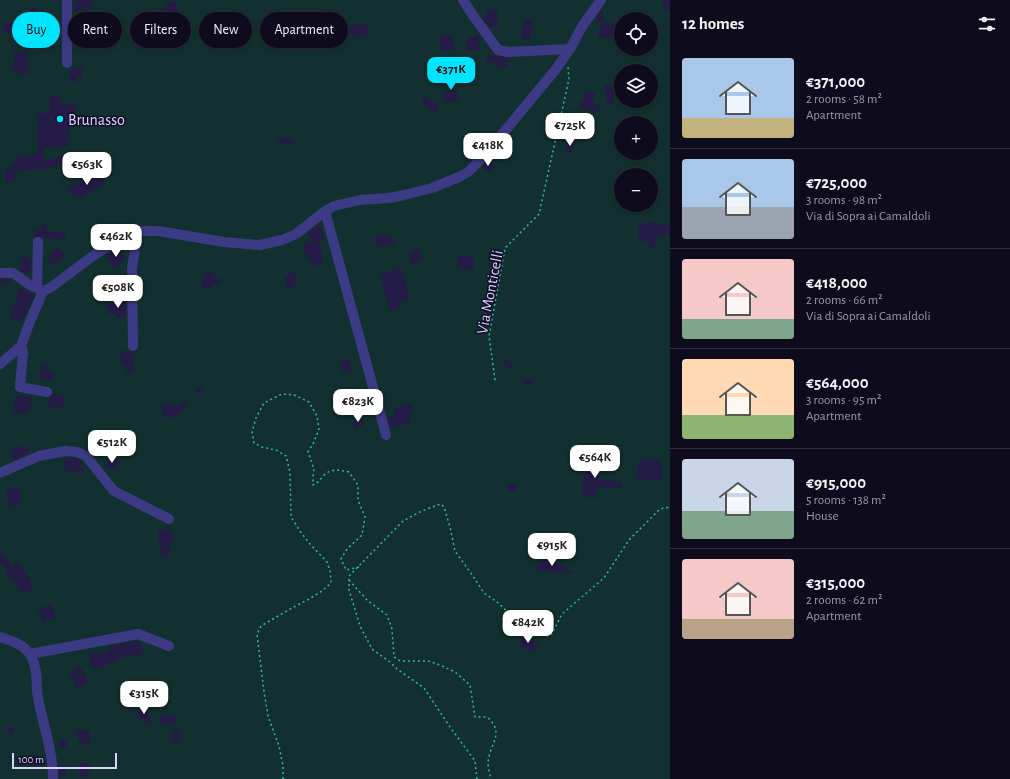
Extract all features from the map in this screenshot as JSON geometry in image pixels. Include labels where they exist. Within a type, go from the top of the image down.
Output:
[{"type":"street","points":[[67,0],[68,63]]},
{"type":"street","points":[[463,0],[498,50],[508,52],[568,52]]},
{"type":"street","points":[[0,272],[12,273],[30,286],[40,290],[50,288],[97,253],[136,231],[158,231],[224,242],[260,245],[282,240],[296,234],[325,211],[334,206],[360,200],[389,198],[426,189],[459,177],[468,172],[510,126],[568,52],[583,25],[600,0]]},
{"type":"street","points":[[325,211],[386,435]]},
{"type":"street","points":[[133,346],[132,268],[136,244],[136,231]]},
{"type":"street","points":[[0,364],[21,346],[40,290],[38,242]]},
{"type":"street","points":[[21,346],[23,352],[20,387],[47,392]]},
{"type":"street","points":[[0,473],[40,456],[65,451],[77,452],[86,456],[114,491],[169,519]]},
{"type":"street","points":[[30,654],[138,634],[169,646]]},
{"type":"street","points":[[0,637],[20,644],[30,654],[36,671],[37,696],[53,765],[53,779]]},
{"type":"path","name":"Via Monticelli","points":[[495,380],[489,336],[506,248],[539,214],[569,79],[568,52]]},
{"type":"path","points":[[283,779],[283,766],[279,746],[268,716],[257,634],[261,626],[309,599],[331,583],[330,571],[327,562],[305,537],[291,517],[290,472],[286,456],[276,450],[262,447],[254,443],[252,432],[256,418],[264,403],[282,394],[294,395],[309,402],[317,416],[319,429],[308,452],[314,469],[313,485],[318,483],[324,475],[334,470],[349,472],[358,485],[358,500],[364,517],[362,535],[347,549],[341,560],[346,570],[358,567]]},
{"type":"path","points":[[477,779],[476,761],[450,727],[424,688],[372,649],[360,626],[349,590],[349,576],[402,522],[411,516],[441,504],[444,507],[455,551],[484,594],[497,602],[519,622],[548,636],[552,634],[562,614],[604,578],[629,540],[660,509],[670,507]]},
{"type":"path","points":[[349,580],[367,600],[387,615],[392,629],[394,657],[400,661],[428,661],[440,665],[455,672],[470,684],[475,717],[487,717],[493,722],[497,731],[496,739],[490,752],[488,765],[491,779]]},
{"type":"green space","points":[[0,0],[670,0],[670,779],[0,779]]},
{"type":"building","points":[[80,0],[90,0],[93,7],[88,10],[87,8],[75,12],[74,3]]},
{"type":"building","points":[[670,0],[670,10],[664,11],[662,1]]},
{"type":"building","points":[[177,2],[177,12],[163,12],[166,3]]},
{"type":"building","points":[[36,6],[36,12],[30,12],[30,7]]},
{"type":"building","points":[[330,9],[331,12],[320,12]]},
{"type":"building","points":[[486,9],[497,9],[498,27],[489,27],[484,20],[484,15],[487,16]]},
{"type":"building","points":[[602,10],[604,21],[597,22],[597,17]]},
{"type":"building","points":[[524,19],[533,20],[530,40],[522,39]]},
{"type":"building","points":[[3,23],[12,23],[12,32],[4,33]]},
{"type":"building","points":[[601,23],[614,24],[614,37],[600,38],[598,33]]},
{"type":"building","points":[[368,24],[369,35],[361,36],[361,38],[355,39],[354,34],[348,34],[348,28],[353,25]]},
{"type":"building","points":[[453,35],[453,50],[440,51],[439,36]]},
{"type":"building","points":[[474,35],[479,35],[480,50],[467,51],[467,37],[474,37]]},
{"type":"building","points":[[26,51],[27,62],[29,62],[29,67],[27,68],[28,74],[20,75],[20,73],[13,73],[12,66],[15,67],[13,52]]},
{"type":"building","points":[[487,55],[509,58],[507,68],[493,66],[494,62],[486,61]]},
{"type":"building","points":[[82,68],[82,77],[77,77],[77,82],[70,82],[70,69]]},
{"type":"building","points":[[449,74],[454,74],[453,91],[457,90],[458,100],[444,103],[443,93],[448,92]]},
{"type":"building","points":[[612,84],[613,103],[607,105],[605,85]]},
{"type":"building","points":[[585,90],[595,93],[592,104],[600,105],[598,112],[581,108],[580,101],[583,102]]},
{"type":"building","points":[[49,95],[60,95],[60,103],[77,105],[70,124],[67,147],[44,147],[44,161],[70,154],[71,161],[38,171],[38,169],[14,172],[16,180],[6,183],[5,168],[13,167],[14,171],[13,163],[15,163],[15,157],[38,153],[37,113],[49,113]]},
{"type":"building","points":[[423,97],[430,98],[430,101],[438,102],[436,112],[429,110],[430,107],[421,105]]},
{"type":"building","points":[[280,137],[293,139],[292,145],[278,143]]},
{"type":"building","points":[[570,140],[575,141],[570,154],[565,152]]},
{"type":"building","points":[[487,162],[494,164],[492,171],[483,169],[483,166]]},
{"type":"building","points":[[93,174],[101,177],[104,183],[80,199],[78,196],[73,196],[68,189]]},
{"type":"building","points":[[645,222],[659,222],[659,224],[670,225],[670,236],[655,236],[655,248],[649,248],[648,241],[639,241],[639,223],[645,224]]},
{"type":"building","points":[[47,223],[47,232],[67,232],[64,239],[43,238],[39,236],[34,237],[34,229],[41,229],[41,226]]},
{"type":"building","points":[[321,226],[324,240],[319,241],[323,263],[312,266],[309,257],[306,258],[303,244],[310,242],[308,233],[315,227]]},
{"type":"building","points":[[384,234],[385,238],[392,237],[394,244],[377,247],[375,236]]},
{"type":"building","points":[[57,247],[66,255],[53,266],[47,260]]},
{"type":"building","points":[[119,248],[126,260],[113,268],[106,256]]},
{"type":"building","points":[[418,248],[421,260],[416,261],[417,263],[411,265],[409,255],[412,251]]},
{"type":"building","points":[[458,255],[474,256],[473,270],[457,269]]},
{"type":"building","points":[[20,257],[31,258],[31,273],[25,273],[20,270]]},
{"type":"building","points":[[401,268],[410,299],[399,303],[400,307],[390,310],[380,274]]},
{"type":"building","points":[[211,270],[216,279],[218,277],[222,282],[205,290],[200,283],[204,280],[202,276]]},
{"type":"building","points":[[293,271],[298,278],[294,281],[296,284],[287,290],[284,285],[287,283],[284,278]]},
{"type":"building","points":[[0,280],[11,280],[11,284],[0,284]]},
{"type":"building","points":[[20,288],[34,294],[24,318],[21,317],[19,321],[9,317]]},
{"type":"building","points":[[126,301],[126,317],[116,318],[116,313],[108,315],[108,304]]},
{"type":"building","points":[[120,351],[132,352],[134,371],[126,372],[125,364],[121,365]]},
{"type":"building","points":[[505,358],[513,364],[510,369],[502,363]]},
{"type":"building","points":[[349,359],[352,370],[343,372],[339,362]]},
{"type":"building","points":[[44,364],[49,367],[48,369],[54,372],[50,381],[38,377]]},
{"type":"building","points":[[532,379],[532,386],[524,386],[524,380]]},
{"type":"building","points":[[202,387],[203,393],[197,394],[196,388]]},
{"type":"building","points":[[355,388],[360,406],[350,409],[344,391]]},
{"type":"building","points":[[53,394],[65,396],[62,409],[48,407],[50,398]]},
{"type":"building","points":[[15,396],[32,397],[30,410],[26,409],[26,414],[13,413]]},
{"type":"building","points":[[184,401],[188,406],[178,412],[179,415],[171,418],[164,416],[160,406],[165,403],[167,406],[173,404],[175,408]]},
{"type":"building","points":[[412,403],[412,410],[410,411],[412,418],[410,418],[410,423],[391,428],[388,417],[395,415],[394,409]]},
{"type":"building","points":[[360,418],[363,425],[355,428],[353,421]]},
{"type":"building","points":[[26,445],[29,453],[16,459],[12,459],[10,451]]},
{"type":"building","points":[[112,457],[119,463],[114,470],[112,468],[111,470],[106,465]]},
{"type":"building","points":[[586,457],[600,458],[598,480],[604,479],[622,482],[622,488],[597,487],[596,498],[582,496]]},
{"type":"building","points":[[65,458],[75,458],[81,461],[80,467],[84,468],[84,474],[64,470]]},
{"type":"building","points":[[646,458],[660,460],[659,464],[662,464],[661,481],[636,478],[639,460],[645,461]]},
{"type":"building","points":[[509,483],[516,484],[515,492],[508,491]]},
{"type":"building","points":[[19,487],[21,505],[9,507],[6,489]]},
{"type":"building","points":[[158,529],[172,530],[172,545],[170,545],[169,557],[160,557],[161,546],[159,546]]},
{"type":"building","points":[[0,549],[11,567],[19,562],[34,589],[22,595],[11,575],[9,577],[2,562],[0,563]]},
{"type":"building","points":[[541,559],[555,560],[574,573],[536,571]]},
{"type":"building","points":[[51,604],[55,618],[43,622],[38,609]]},
{"type":"building","points":[[521,637],[538,642],[535,651],[519,647]]},
{"type":"building","points":[[137,641],[141,642],[143,654],[117,658],[118,662],[105,664],[106,668],[95,669],[94,666],[91,666],[89,654],[110,651],[109,646]]},
{"type":"building","points":[[81,667],[88,683],[77,688],[70,673]]},
{"type":"building","points":[[138,709],[148,709],[150,723],[143,722],[143,719],[137,719]]},
{"type":"building","points":[[160,715],[176,716],[176,724],[160,724]]},
{"type":"building","points":[[7,727],[14,727],[14,734],[7,734]]},
{"type":"building","points":[[77,730],[90,731],[90,744],[78,743],[79,737],[77,737]]},
{"type":"building","points":[[179,730],[179,742],[173,742],[173,731]]},
{"type":"building","points":[[60,739],[67,739],[67,748],[60,748]]},
{"type":"building","points":[[38,755],[39,762],[23,765],[22,757]]},
{"type":"building","points":[[80,763],[90,763],[87,778],[79,777]]},
{"type":"building","points":[[59,766],[66,766],[66,775],[59,775]]},
{"type":"place","name":"Brunasso","points":[[60,119]]}]
